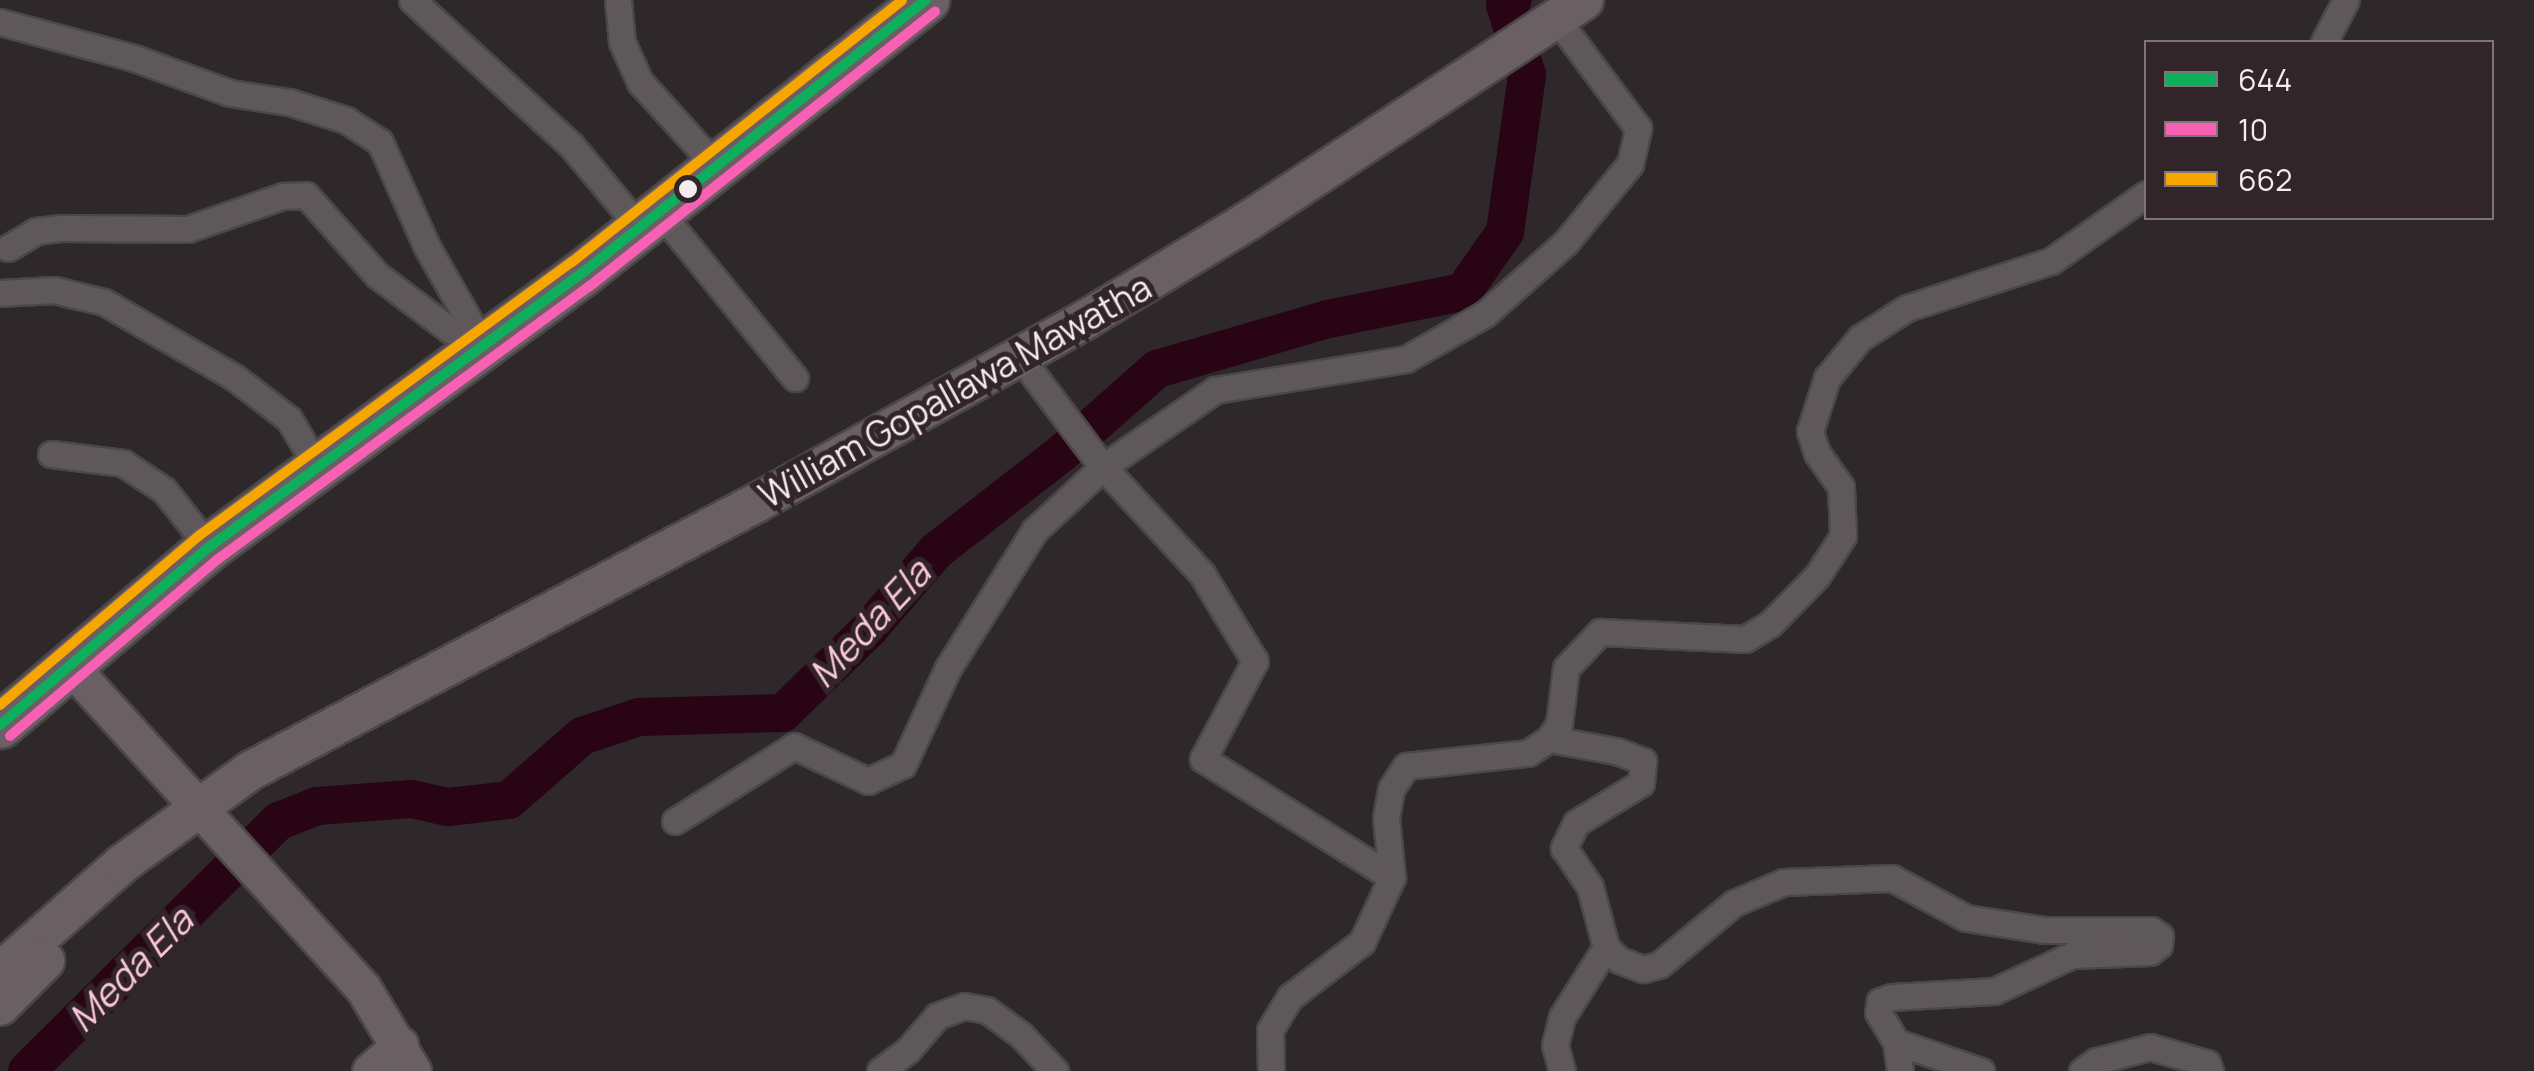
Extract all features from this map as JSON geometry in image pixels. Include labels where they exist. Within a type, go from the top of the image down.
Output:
[{"type":"highway","points":[[0,724],[209,547],[318,468],[478,338],[650,220],[926,0]]},
{"type":"main road","name":"William Gopallawa Mawatha","points":[[0,1006],[80,926],[212,823],[302,742],[758,502],[1020,357],[1174,268],[1560,15]]},
{"type":"main road","name":"William Gopallawa Mawatha","points":[[0,972],[95,886],[212,823]]},
{"type":"street","points":[[412,0],[650,220],[795,378]]},
{"type":"street","points":[[618,0],[622,42],[640,82],[716,166]]},
{"type":"street","points":[[2325,40],[2346,0]]},
{"type":"street","points":[[675,821],[794,746],[868,780],[903,765],[948,668],[1035,530],[1096,457],[1215,390],[1406,359],[1485,314],[1566,242],[1630,164],[1638,128],[1560,15]]},
{"type":"street","points":[[0,22],[134,58],[230,93],[289,102],[346,120],[380,142],[427,247],[478,338]]},
{"type":"street","points":[[8,248],[36,231],[62,228],[188,230],[283,196],[306,195],[377,275],[450,330],[478,338]]},
{"type":"street","points":[[1271,1071],[1270,1030],[1290,998],[1362,942],[1392,877],[1386,818],[1390,789],[1406,766],[1528,754],[1549,739],[1559,724],[1566,668],[1600,632],[1745,639],[1770,624],[1818,576],[1843,536],[1841,487],[1817,453],[1810,431],[1827,378],[1860,338],[1907,308],[2051,261],[2144,195]]},
{"type":"street","points":[[0,293],[54,290],[104,302],[234,377],[288,420],[318,468]]},
{"type":"street","points":[[1020,357],[1096,457],[1202,574],[1255,661],[1203,759],[1392,877]]},
{"type":"street","points":[[51,454],[122,462],[164,490],[209,547]]},
{"type":"street","points":[[69,665],[363,988],[406,1058],[370,1071]]},
{"type":"street","points":[[1549,739],[1643,761],[1641,783],[1576,823],[1564,848],[1590,887],[1606,947],[1618,960],[1643,969],[1658,966],[1734,903],[1784,882],[1892,878],[1966,918],[2044,930],[2151,930],[2160,936],[2159,945],[2150,952],[2072,955],[1994,991],[1892,997],[1880,1002],[1878,1012],[1896,1042],[1900,1071]]},
{"type":"street","points":[[1562,1071],[1555,1045],[1562,1018],[1606,947]]},
{"type":"street","points":[[880,1071],[908,1050],[937,1016],[964,1006],[987,1010],[1021,1035],[1055,1071]]},
{"type":"street","points":[[1896,1042],[1980,1071]]},
{"type":"street","points":[[2082,1071],[2096,1061],[2150,1047],[2207,1063],[2210,1071]]},
{"type":"waterway","name":"Meda Ela","points":[[27,1071],[279,821],[317,806],[412,799],[448,807],[509,800],[582,736],[639,717],[783,713],[870,628],[936,551],[1062,453],[1157,369],[1328,319],[1463,292],[1505,232],[1527,75],[1505,5],[1513,0]]},
{"type":"transit line","name":"662","points":[[0,705],[200,535],[572,262],[902,0]]},
{"type":"transit line","name":"644","points":[[0,725],[209,547],[581,274],[926,0]]},
{"type":"transit line","name":"10","points":[[10,736],[218,559],[590,286],[935,12]]}]
